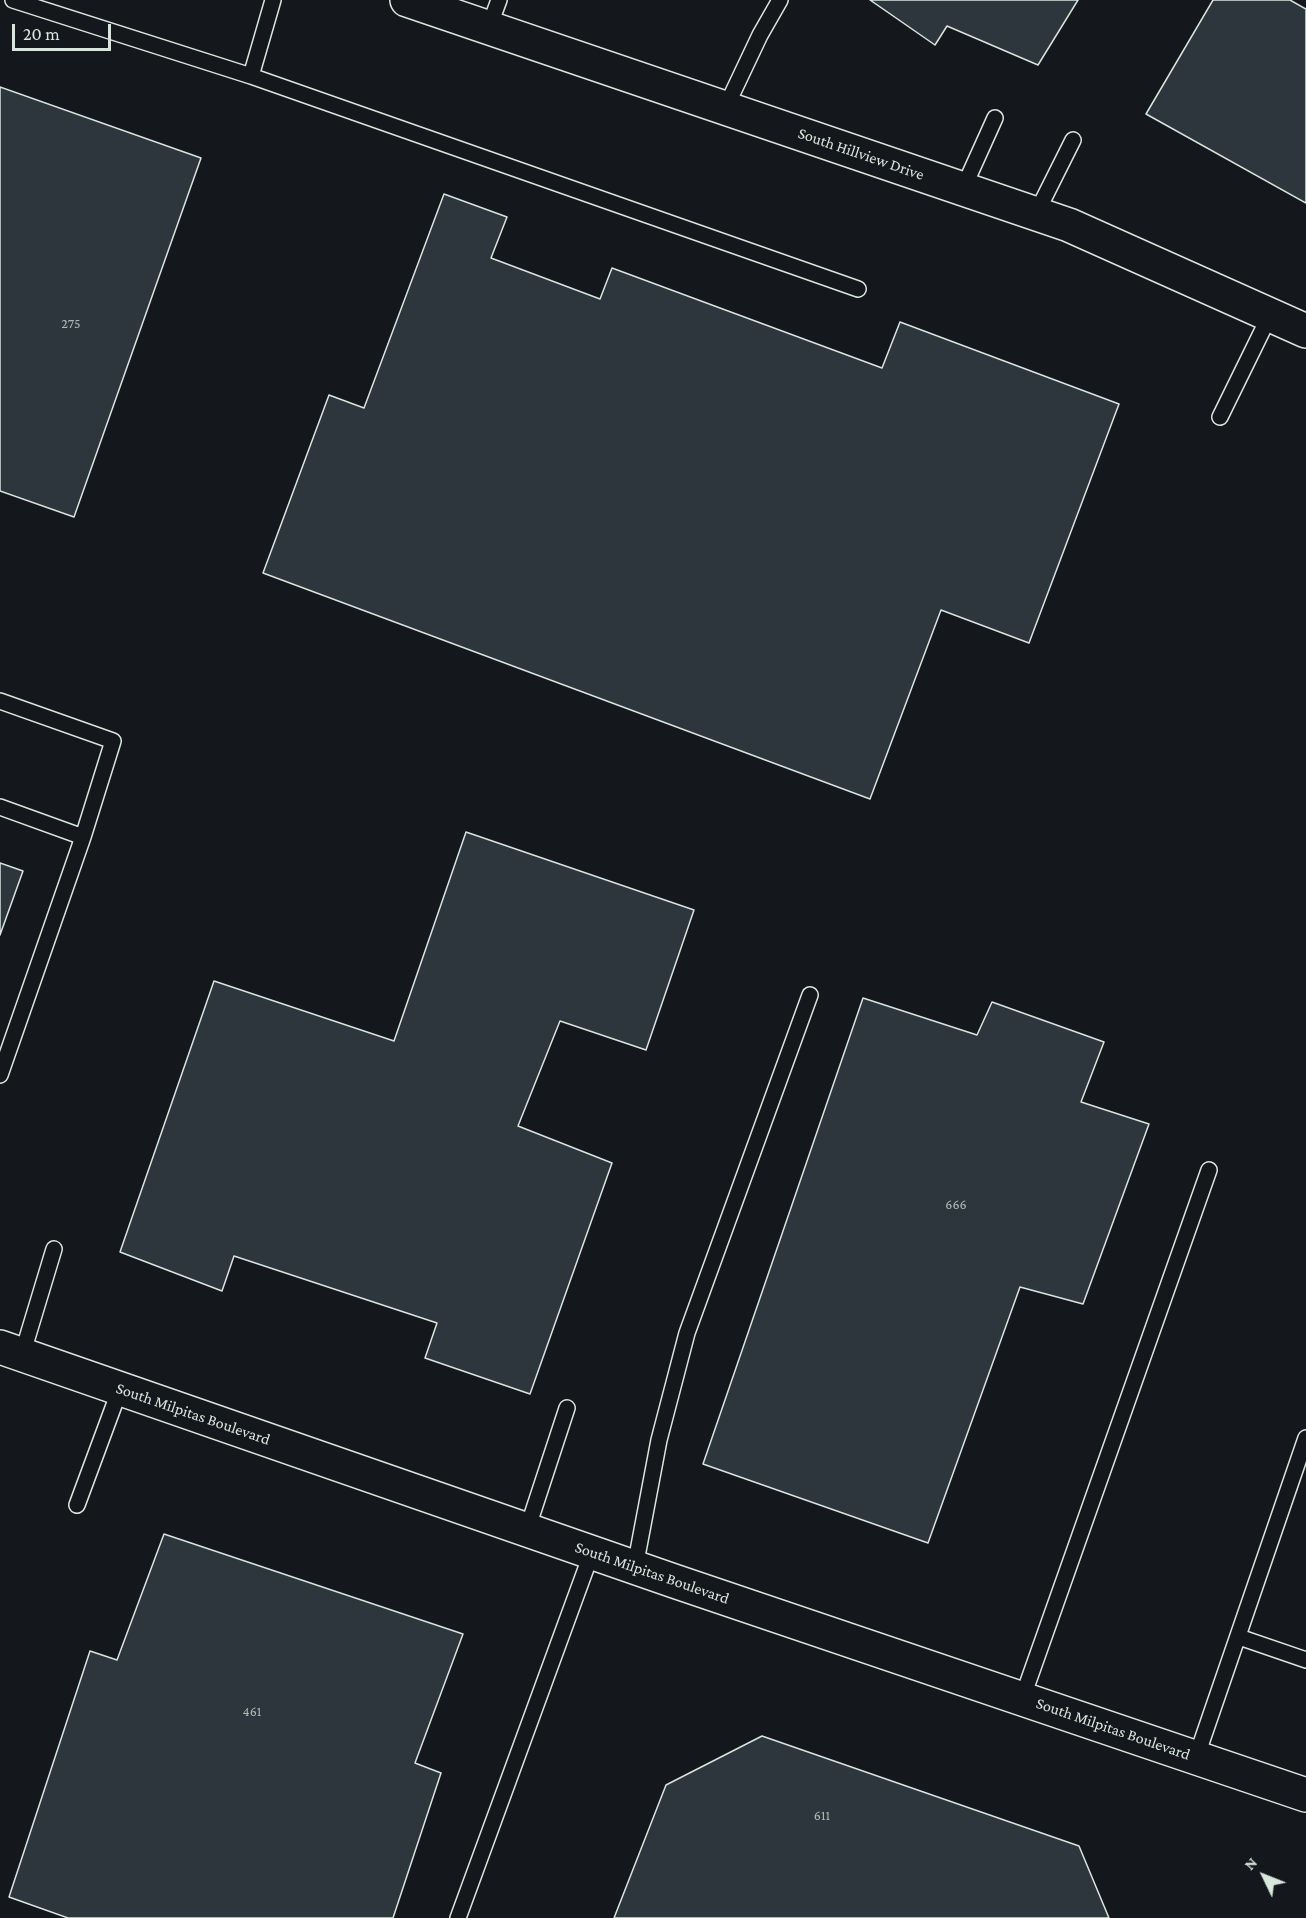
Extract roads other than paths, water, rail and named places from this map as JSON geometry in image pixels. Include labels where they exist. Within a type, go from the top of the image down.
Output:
[{"type":"main road","name":"South Hillview Drive","points":[[407,0],[494,14],[725,108],[1069,225],[1306,331]]},
{"type":"main road","name":"South Milpitas Boulevard","points":[[11,1351],[527,1530],[1306,1795]]},
{"type":"lane","points":[[13,0],[250,76],[858,289]]},
{"type":"lane","points":[[250,76],[273,0]]},
{"type":"lane","points":[[725,108],[775,1]]},
{"type":"lane","points":[[963,189],[996,118]]},
{"type":"lane","points":[[1036,214],[1073,140]]},
{"type":"lane","points":[[1220,417],[1270,315]]},
{"type":"lane","points":[[0,701],[113,741],[83,837],[0,1075]]},
{"type":"lane","points":[[0,807],[83,837]]},
{"type":"lane","points":[[635,1567],[659,1440],[687,1333],[810,995]]},
{"type":"lane","points":[[1022,1699],[1209,1170]]},
{"type":"lane","points":[[11,1351],[54,1249]]},
{"type":"lane","points":[[77,1505],[120,1389]]},
{"type":"lane","points":[[527,1530],[567,1408]]},
{"type":"lane","points":[[1196,1758],[1306,1438]]},
{"type":"lane","points":[[458,1918],[592,1552]]},
{"type":"lane","points":[[1239,1637],[1306,1660]]}]
